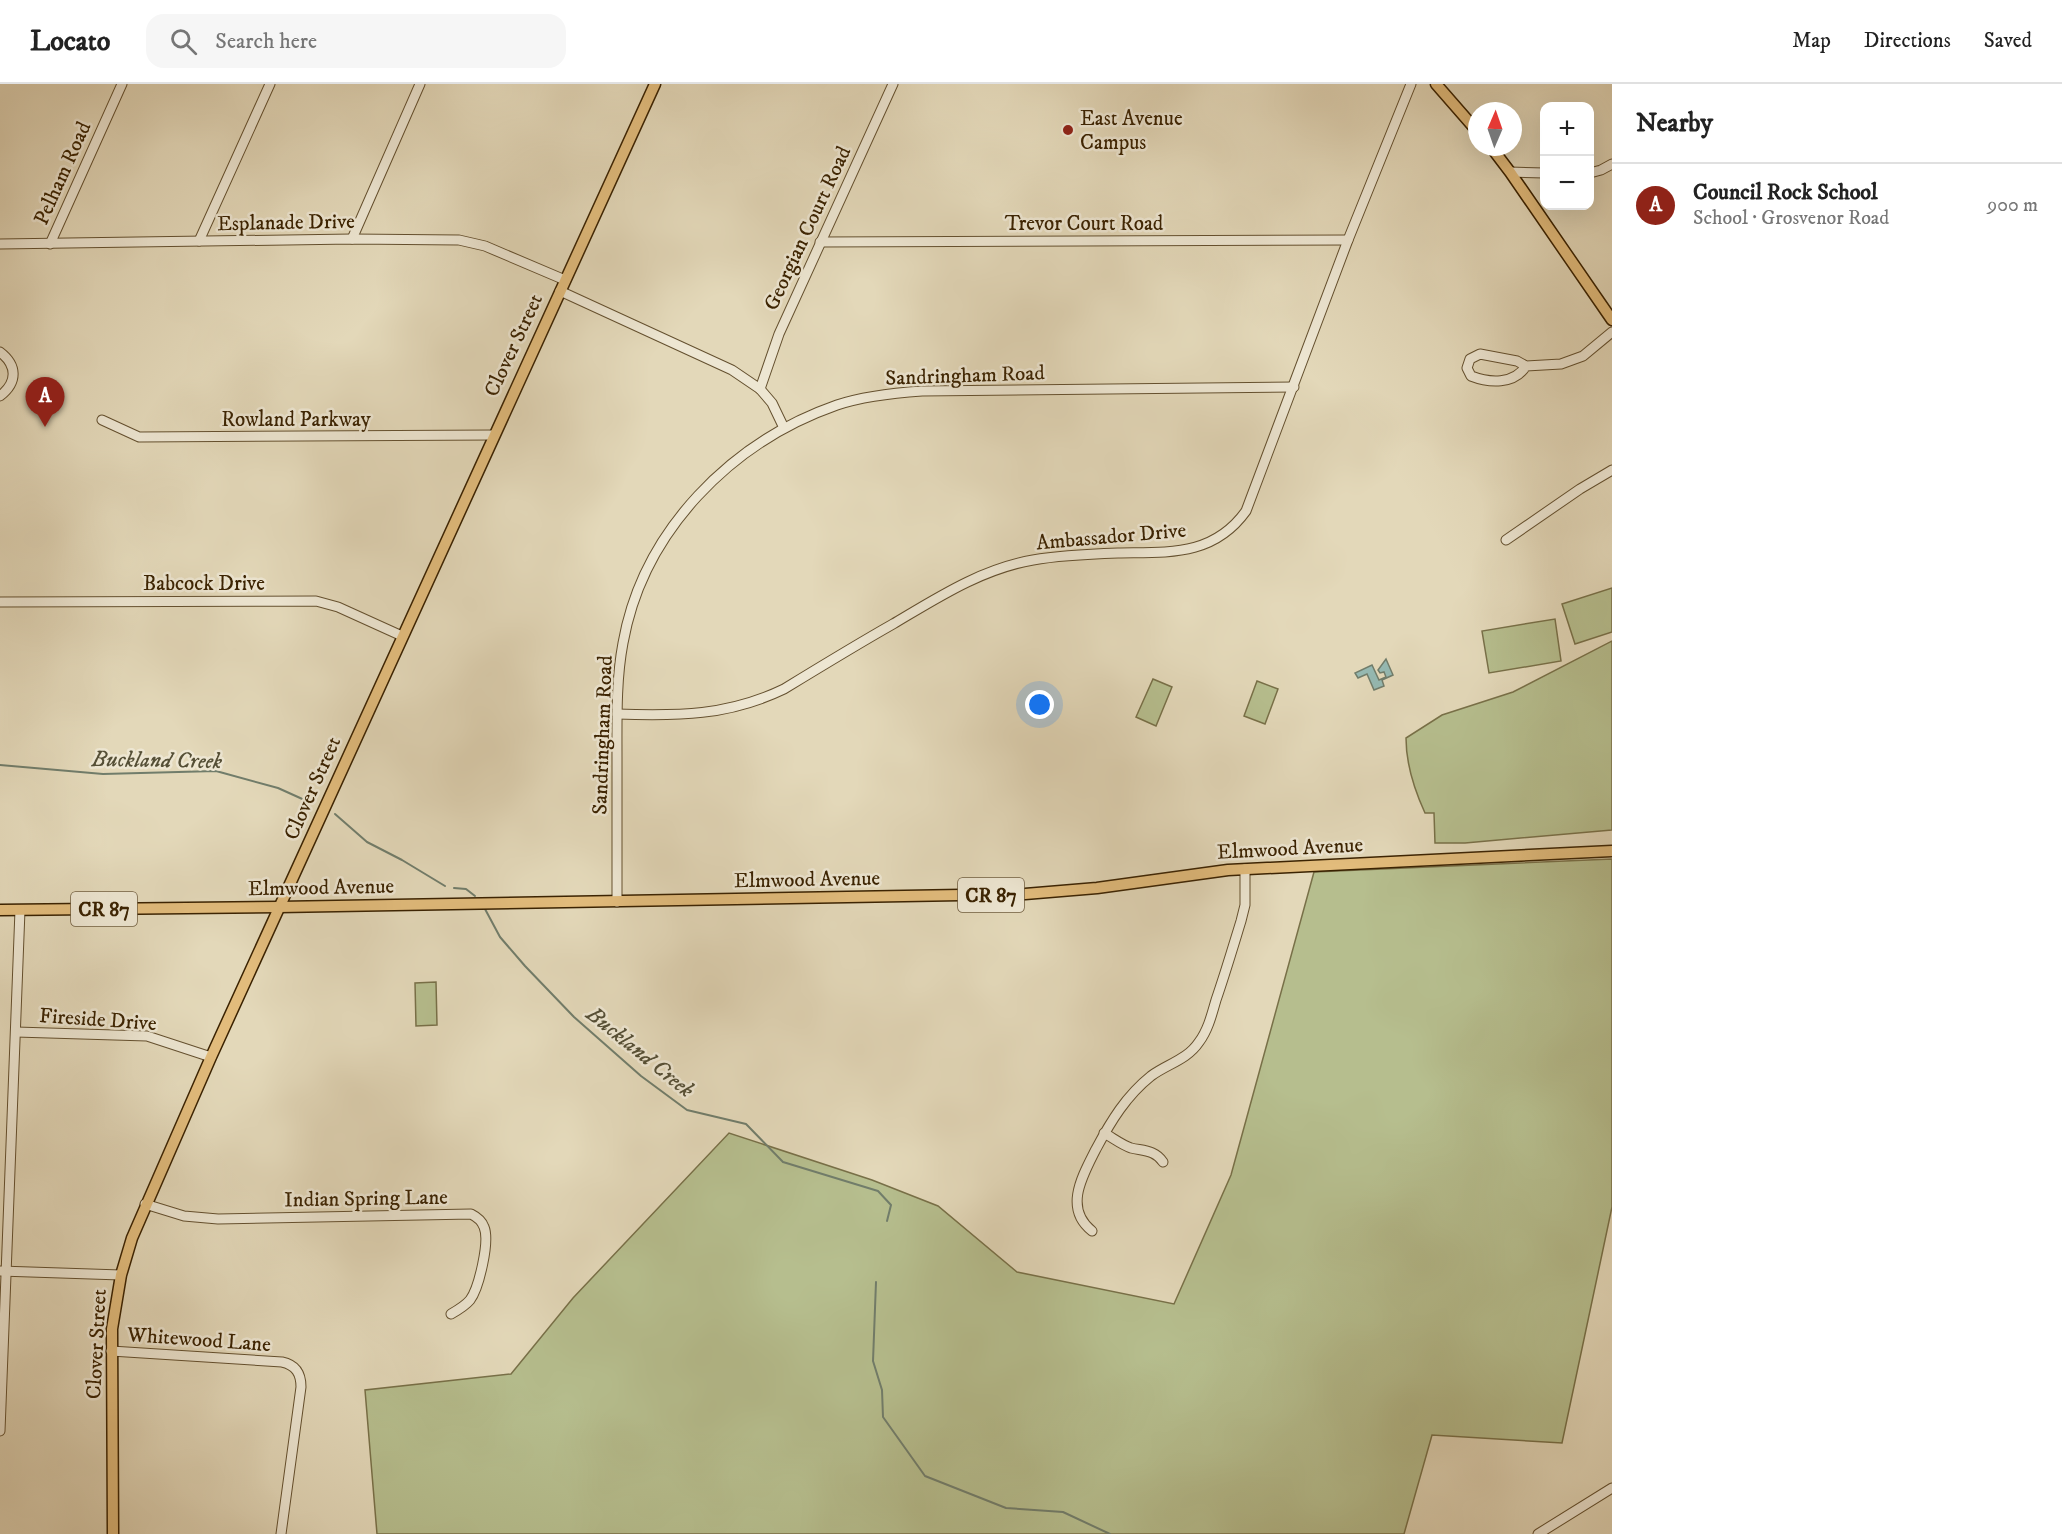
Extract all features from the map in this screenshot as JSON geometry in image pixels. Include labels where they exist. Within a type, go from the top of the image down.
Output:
[{"type":"main road","name":"Clover Street","points":[[113,1534],[112,1329],[121,1275],[132,1238],[211,1057],[655,84]]},
{"type":"main road","points":[[1436,84],[1468,121]]},
{"type":"main road","points":[[1498,156],[1612,320]]},
{"type":"main road","name":"Elmwood Avenue","points":[[0,910],[279,908],[1025,894],[1245,869],[1612,851]]},
{"type":"street","name":"Pelham Road","points":[[50,244],[122,84]]},
{"type":"street","points":[[199,241],[270,84]]},
{"type":"street","points":[[352,240],[420,84]]},
{"type":"street","name":"Georgian Court Road","points":[[760,389],[779,334],[893,84]]},
{"type":"street","name":"Ambassador Drive","points":[[617,714],[687,715],[755,702],[784,689],[952,588],[1015,564],[1077,554],[1171,553],[1208,542],[1233,527],[1246,511],[1348,240],[1411,84]]},
{"type":"street","points":[[1594,172],[1612,164]]},
{"type":"street","points":[[1510,172],[1540,172]]},
{"type":"street","name":"Esplanade Drive","points":[[0,244],[459,240],[485,246],[564,280]]},
{"type":"street","name":"Trevor Court Road","points":[[820,242],[1348,240]]},
{"type":"street","points":[[560,291],[723,366],[760,389],[772,403],[784,428]]},
{"type":"street","points":[[1526,366],[1522,372],[1509,379],[1495,382],[1471,376],[1467,368],[1470,359],[1480,354],[1511,359],[1526,366],[1561,364],[1577,359],[1612,332]]},
{"type":"street","points":[[0,352],[9,359],[14,372],[11,384],[0,396]]},
{"type":"street","name":"Sandringham Road","points":[[617,902],[617,714],[622,645],[626,627],[638,589],[658,549],[682,514],[714,478],[748,450],[810,415],[875,396],[922,391],[1294,387]]},
{"type":"street","name":"Rowland Parkway","points":[[102,420],[139,437],[493,435]]},
{"type":"street","points":[[1506,540],[1580,489],[1611,472]]},
{"type":"street","name":"Babcock Drive","points":[[0,602],[316,602],[338,607],[402,636]]},
{"type":"street","points":[[1092,1231],[1080,1215],[1077,1192],[1081,1178],[1118,1110],[1153,1075],[1181,1060],[1201,1040],[1243,913],[1246,890],[1245,869]]},
{"type":"street","points":[[0,1431],[4,1271],[20,910]]},
{"type":"street","name":"Fireside Drive","points":[[16,1032],[147,1036],[211,1057]]},
{"type":"street","points":[[1104,1133],[1131,1148],[1150,1151],[1158,1155],[1162,1162]]},
{"type":"street","name":"Indian Spring Lane","points":[[145,1204],[184,1216],[218,1220],[471,1214],[484,1226],[485,1248],[474,1294],[467,1304],[451,1314]]},
{"type":"street","points":[[4,1271],[121,1275]]},
{"type":"street","name":"Whitewood Lane","points":[[111,1352],[282,1362],[291,1365],[296,1370],[301,1380],[301,1387],[281,1534]]},
{"type":"street","points":[[1538,1534],[1612,1488]]},
{"type":"green space","points":[[1612,588],[1612,632],[1575,644],[1562,604]]},
{"type":"green space","points":[[1555,619],[1561,661],[1489,673],[1482,631]]},
{"type":"green space","points":[[1612,641],[1612,830],[1465,843],[1435,843],[1434,813],[1425,813],[1417,795],[1409,767],[1406,738],[1442,715],[1513,692]]},
{"type":"green space","points":[[1153,679],[1172,687],[1156,726],[1136,717]]},
{"type":"green space","points":[[1257,681],[1278,689],[1265,724],[1244,716]]},
{"type":"green space","points":[[1612,859],[1612,1207],[1562,1443],[1432,1435],[1404,1534],[377,1534],[365,1390],[511,1374],[573,1298],[729,1133],[872,1180],[938,1206],[1017,1272],[1174,1304],[1231,1175],[1314,872]]},
{"type":"green space","points":[[436,982],[437,1025],[416,1026],[415,983]]},
{"type":"water","points":[[1386,659],[1393,675],[1382,680],[1384,686],[1374,690],[1367,674],[1358,678],[1355,673],[1372,665],[1379,680],[1386,677],[1384,672],[1380,673],[1378,670]]},
{"type":"waterway","name":"Buckland Creek","points":[[0,765],[103,774],[216,771],[278,788],[309,802]]},
{"type":"waterway","name":"Buckland Creek","points":[[335,814],[367,842],[445,886]]},
{"type":"waterway","name":"Buckland Creek","points":[[454,888],[466,889],[475,896]]},
{"type":"waterway","name":"Buckland Creek","points":[[485,909],[500,937],[525,966],[574,1017],[641,1076],[687,1110],[746,1124],[783,1162],[878,1191],[891,1205],[887,1221]]},
{"type":"waterway","name":"Buckland Creek","points":[[876,1282],[873,1361],[882,1390],[883,1417],[925,1476],[1006,1508],[1063,1512],[1110,1534]]},
{"type":"place","name":"East Avenue Campus","points":[[1068,130]]},
{"type":"place","name":"Council Rock School","points":[[45,427]]}]
